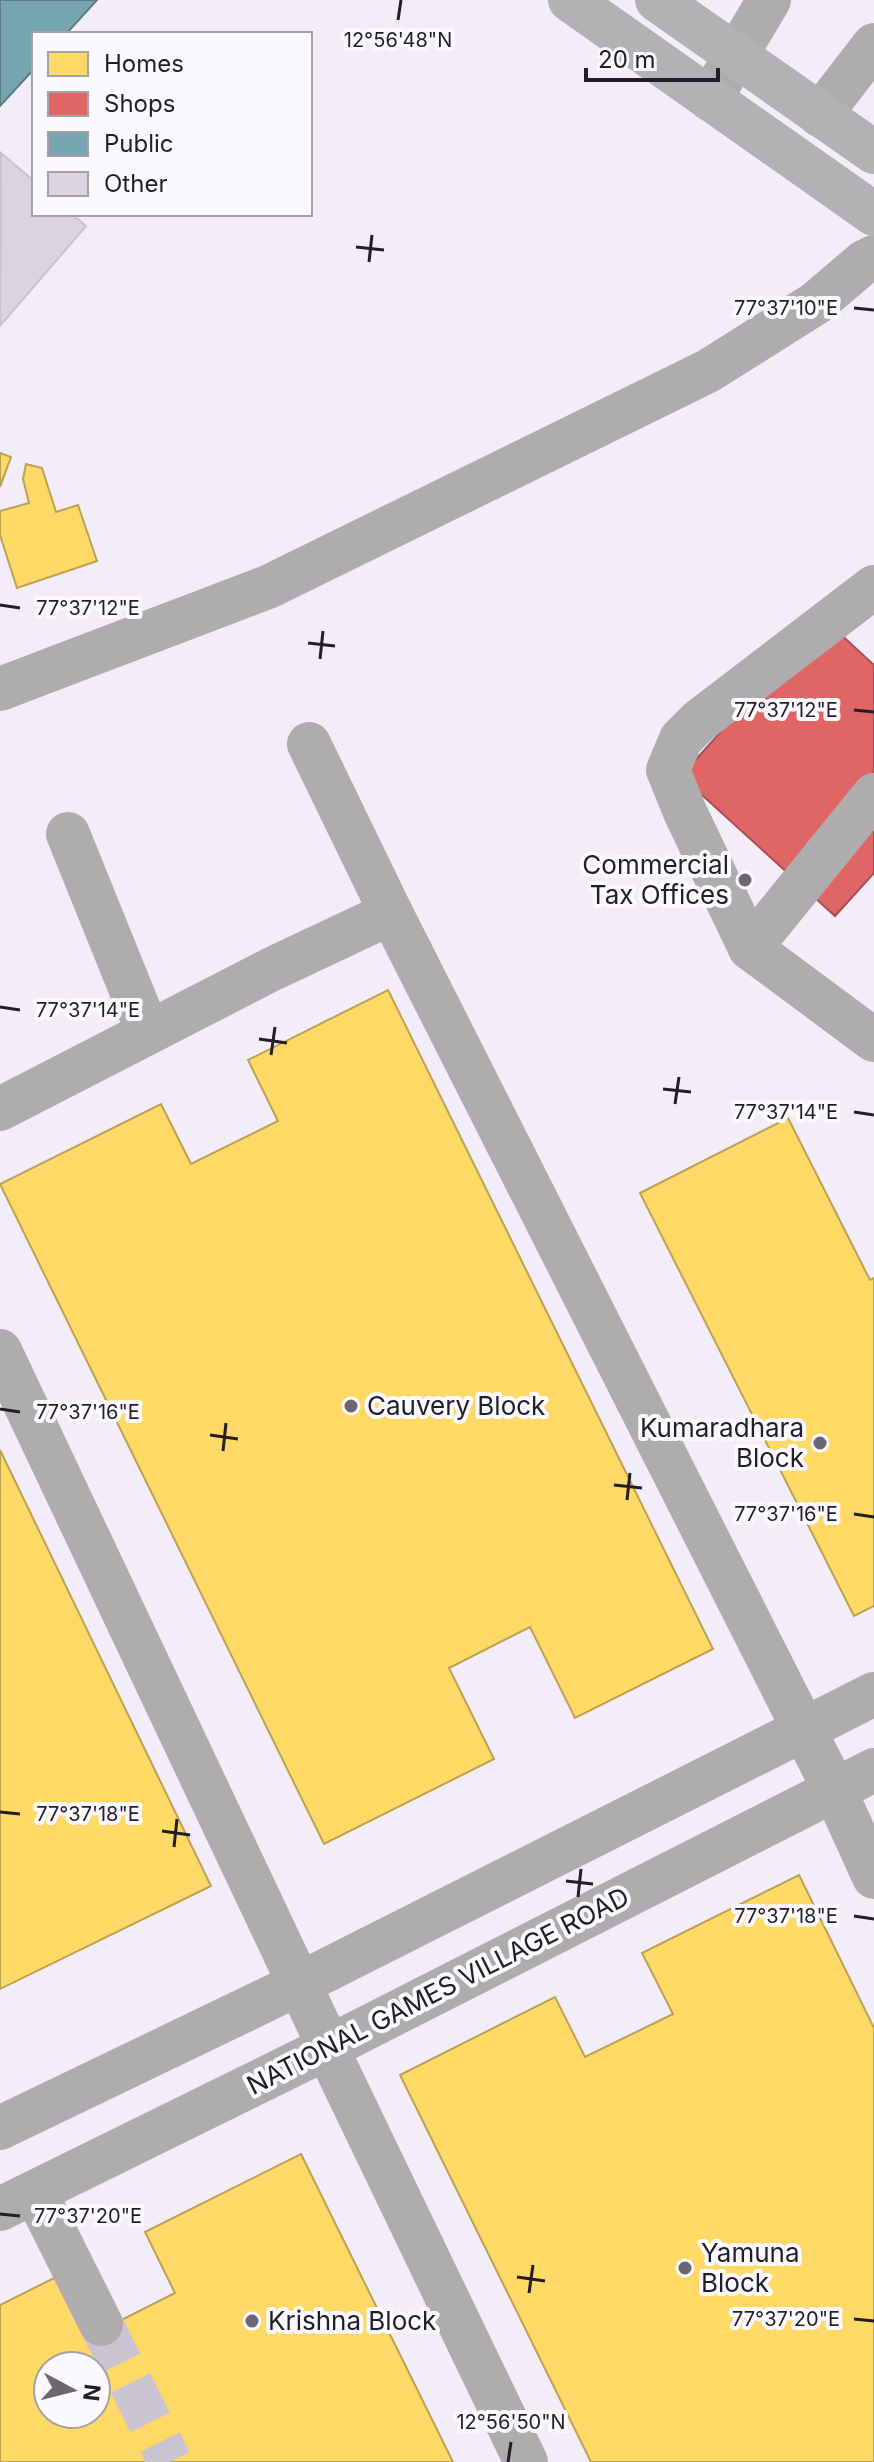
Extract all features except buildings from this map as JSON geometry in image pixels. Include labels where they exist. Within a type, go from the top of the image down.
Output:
[{"type":"main road","points":[[570,0],[874,214]]},
{"type":"main road","points":[[657,0],[874,152]]},
{"type":"street","points":[[710,99],[769,0]]},
{"type":"street","points":[[820,115],[874,45]]},
{"type":"street","points":[[0,689],[268,587],[708,371],[816,303],[874,257]]},
{"type":"street","points":[[874,587],[699,721],[681,739],[668,770],[750,948],[874,1040]]},
{"type":"street","points":[[309,744],[391,913],[804,1728],[874,1877]]},
{"type":"street","points":[[750,948],[874,795]]},
{"type":"street","points":[[68,834],[148,1032]]},
{"type":"street","points":[[0,1109],[272,969],[391,913]]},
{"type":"street","points":[[0,1351],[333,2061],[526,2462]]},
{"type":"street","points":[[0,2128],[299,1984],[874,1694]]},
{"type":"street","name":"NATIONAL GAMES VILLAGE ROAD","points":[[18,2200],[329,2047],[874,1770]]},
{"type":"street","points":[[18,2200],[101,2324]]},
{"type":"tunnel","points":[[101,2324],[170,2462]]},
{"type":"place","name":"Commercial Tax Offices","points":[[745,880]]},
{"type":"place","name":"Cauvery Block","points":[[351,1406]]},
{"type":"place","name":"Kumaradhara Block","points":[[820,1443]]},
{"type":"place","name":"Yamuna Block","points":[[685,2268]]},
{"type":"place","name":"Krishna Block","points":[[252,2321]]}]
